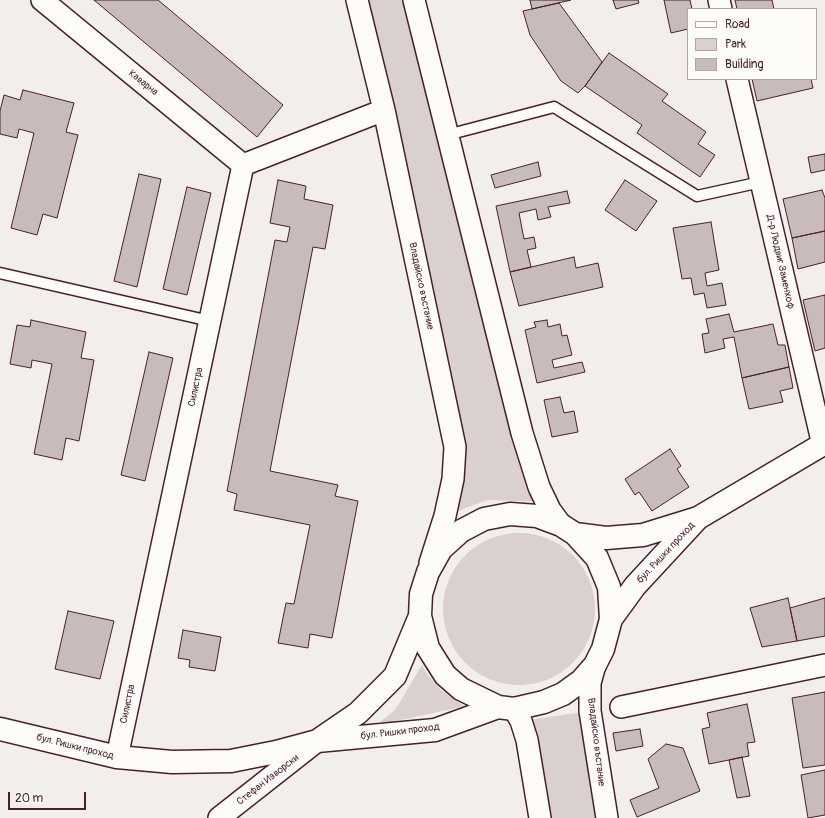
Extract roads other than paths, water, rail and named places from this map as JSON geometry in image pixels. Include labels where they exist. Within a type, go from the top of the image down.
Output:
[{"type":"main road","name":"бул. Ришки проход","points":[[317,741],[358,714],[395,676],[420,616],[421,594],[428,572],[441,549],[461,531],[484,519],[517,514],[537,516],[568,530],[606,538],[643,535],[698,518],[824,444]]},
{"type":"main road","name":"бул. Ришки проход","points":[[0,729],[117,758],[172,762],[231,761],[276,752],[317,741],[435,730],[506,708],[544,702],[563,694],[581,681],[594,665],[603,649],[611,619],[635,586],[698,518]]},
{"type":"main road","points":[[568,530],[597,558],[609,587],[611,619]]},
{"type":"main road","points":[[420,616],[428,648],[445,675],[461,689],[506,708]]},
{"type":"street","name":"Каварна","points":[[42,0],[243,165]]},
{"type":"street","name":"Владайско въстание","points":[[357,0],[384,110],[455,447],[453,479],[445,516],[428,572]]},
{"type":"street","points":[[414,0],[522,433],[539,487],[550,510],[568,530]]},
{"type":"street","name":"Д-р Людвиг Заменхоф","points":[[737,80],[824,444]]},
{"type":"street","points":[[243,165],[384,110]]},
{"type":"street","name":"Силистра","points":[[117,758],[243,165]]},
{"type":"street","name":"Владайско въстание","points":[[594,665],[590,683],[590,711],[607,818]]},
{"type":"street","points":[[621,707],[825,665]]},
{"type":"street","points":[[506,708],[521,721],[527,740],[540,818]]},
{"type":"street","name":"Стефан Изворски","points":[[219,818],[317,741]]},
{"type":"lane","points":[[447,135],[554,107],[697,196],[761,182]]},
{"type":"lane","points":[[0,273],[210,321]]}]
